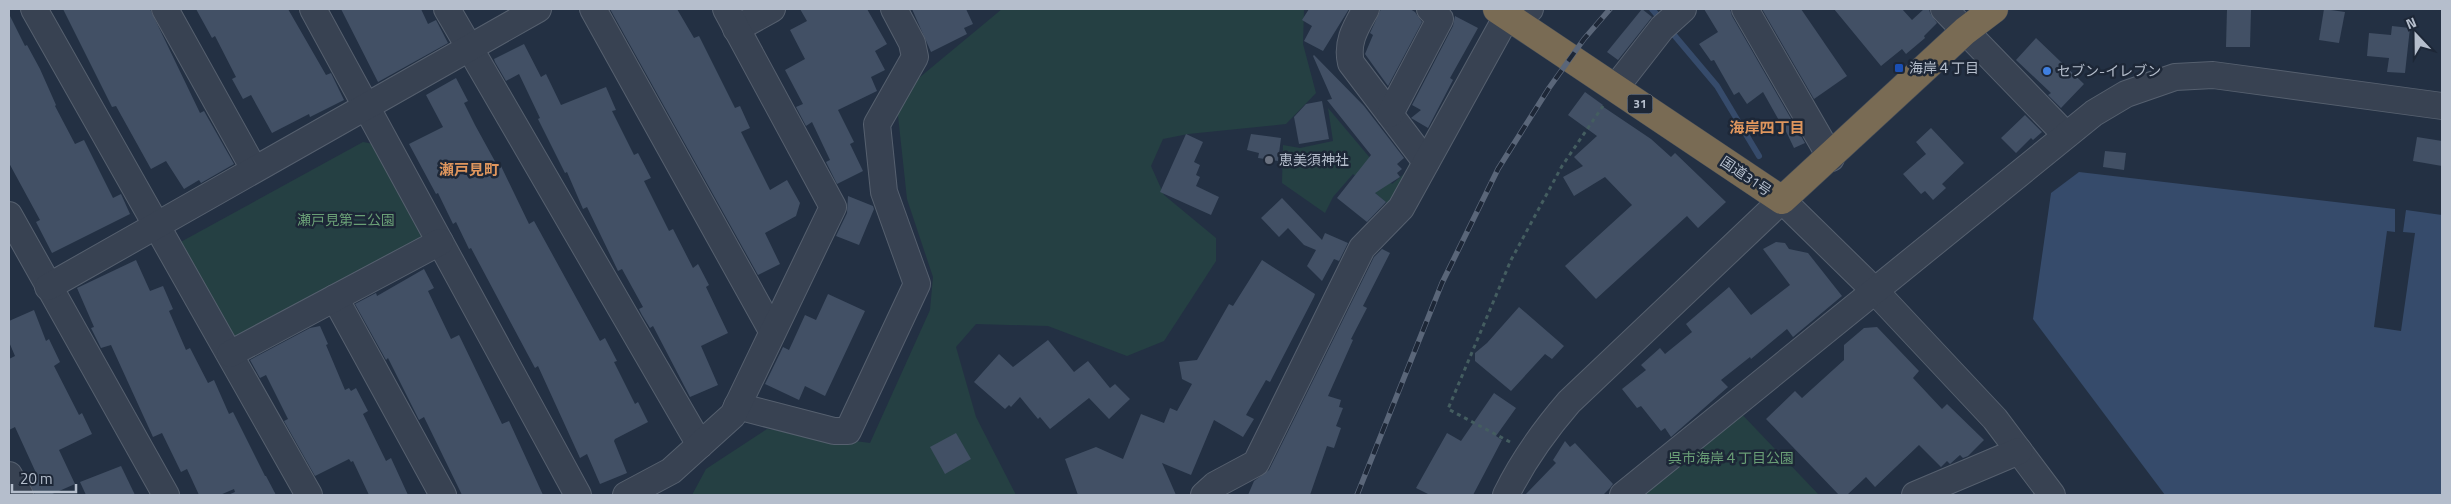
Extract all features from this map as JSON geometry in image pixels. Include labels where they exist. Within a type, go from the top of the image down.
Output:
[{"type":"highway","name":"国道31号","points":[[1512,14],[1782,200],[1831,158],[1965,31],[1994,9]]},
{"type":"street","points":[[34,9],[309,495]]},
{"type":"street","points":[[164,9],[254,170]]},
{"type":"street","points":[[313,9],[578,495]]},
{"type":"street","points":[[447,9],[700,445]]},
{"type":"street","points":[[48,287],[538,9]]},
{"type":"street","points":[[593,9],[772,331]]},
{"type":"street","points":[[626,495],[671,471],[733,415],[833,207],[731,19],[772,9]]},
{"type":"street","points":[[737,406],[834,431],[848,431],[917,284],[884,192],[876,124],[915,57],[912,43],[894,9]]},
{"type":"street","points":[[1366,9],[1348,49],[1351,63],[1426,162]]},
{"type":"street","points":[[1390,114],[1440,19],[1430,9]]},
{"type":"street","points":[[1745,9],[1831,158]]},
{"type":"street","points":[[1944,9],[2066,135]]},
{"type":"street","points":[[1204,495],[1215,485],[1256,463],[1362,248],[1401,208],[1512,14]]},
{"type":"street","points":[[1616,87],[1672,19]]},
{"type":"street","points":[[1623,495],[2066,135],[2094,113],[2126,94],[2175,77],[2213,75],[2442,106]]},
{"type":"street","points":[[1506,495],[1520,466],[1545,429],[1569,402],[1782,200],[1874,290],[1995,419],[2052,495]]},
{"type":"street","points":[[9,215],[166,495]]},
{"type":"street","points":[[230,354],[440,242]]},
{"type":"street","points":[[335,298],[443,495]]},
{"type":"street","points":[[1915,495],[2019,451]]},
{"type":"street","points":[[9,475],[20,495]]},
{"type":"path","points":[[1514,443],[1448,409],[1511,260],[1562,166],[1616,87]]},
{"type":"green space","points":[[1002,9],[1304,9],[1303,44],[1316,93],[1286,124],[1188,134],[1163,139],[1151,166],[1164,195],[1216,238],[1216,261],[1164,341],[1127,356],[1048,326],[976,324],[956,347],[976,417],[1016,495],[692,495],[706,469],[767,429],[870,443],[930,310],[933,277],[907,199],[896,97]]},
{"type":"green space","points":[[1328,108],[1392,184],[1404,174],[1415,153],[1395,210],[1353,174],[1333,197],[1325,213],[1282,183],[1283,145],[1300,148],[1333,141]]},
{"type":"green space","name":"瀬戸見第二公園","points":[[363,142],[379,145],[429,244],[236,348],[177,244]]},
{"type":"green space","name":"呉市海岸４丁目公園","points":[[1735,407],[1819,495],[1628,495]]},
{"type":"water","points":[[2079,172],[2395,209],[2395,232],[2387,231],[2374,327],[2401,331],[2415,233],[2403,232],[2406,210],[2442,215],[2442,495],[2165,495],[2033,319],[2051,193]]},
{"type":"building","points":[[63,9],[150,9],[200,113],[204,111],[234,164],[201,183],[199,180],[184,189],[166,161],[151,169],[116,106],[112,107]]},
{"type":"building","points":[[196,9],[288,9],[326,75],[331,73],[344,100],[310,117],[309,114],[272,133],[251,95],[243,99],[232,79],[236,77],[215,36],[212,38]]},
{"type":"building","points":[[341,9],[421,9],[428,24],[436,20],[448,43],[378,82]]},
{"type":"building","points":[[610,9],[677,9],[694,38],[699,36],[735,108],[740,106],[750,128],[741,132],[770,190],[787,180],[800,203],[796,216],[765,233],[780,264],[758,275]]},
{"type":"building","points":[[800,9],[867,9],[887,44],[875,51],[885,70],[871,77],[877,91],[838,110],[854,142],[850,144],[863,171],[837,184],[826,162],[830,160],[812,122],[806,126],[796,107],[803,104],[785,70],[805,59],[790,30],[807,21]]},
{"type":"building","points":[[912,9],[966,9],[973,24],[964,28],[967,34],[931,52]]},
{"type":"building","points":[[1309,9],[1349,9],[1323,51],[1304,41],[1312,26],[1302,20]]},
{"type":"building","points":[[1381,9],[1410,9],[1415,12],[1422,22],[1388,86],[1365,54],[1373,35],[1370,33]]},
{"type":"building","points":[[1642,9],[1652,17],[1618,60],[1607,52]]},
{"type":"building","points":[[1704,9],[1730,9],[1732,16],[1805,143],[1794,148],[1782,123],[1763,92],[1747,104],[1739,92],[1734,95],[1714,60],[1711,61],[1699,44],[1718,32]]},
{"type":"building","points":[[1762,9],[1801,9],[1847,76],[1814,99]]},
{"type":"building","points":[[1834,9],[1902,9],[1912,20],[1924,9],[1929,9],[1937,23],[1924,36],[1925,38],[1906,54],[1902,49],[1881,66]]},
{"type":"building","points":[[2227,9],[2251,9],[2250,47],[2226,47]]},
{"type":"building","points":[[2324,9],[2345,12],[2339,43],[2319,40]]},
{"type":"building","points":[[9,14],[25,46],[27,45],[40,69],[55,106],[75,144],[84,140],[113,198],[121,194],[130,214],[52,253],[36,222],[40,220],[9,163]]},
{"type":"building","points":[[1455,16],[1478,28],[1450,78],[1453,80],[1428,128],[1411,118],[1421,110],[1412,105],[1453,26]]},
{"type":"building","points":[[2392,26],[2410,28],[2405,73],[2387,72],[2389,58],[2367,56],[2369,33],[2391,35]]},
{"type":"building","points":[[2036,38],[2084,84],[2061,108],[2048,95],[2051,93],[2016,60]]},
{"type":"building","points":[[524,44],[541,77],[546,74],[561,105],[606,87],[616,110],[612,111],[634,155],[638,153],[651,178],[644,181],[669,231],[673,229],[693,268],[698,264],[709,285],[706,287],[728,333],[701,346],[718,385],[690,397],[653,326],[650,328],[642,315],[639,309],[643,307],[622,269],[618,271],[587,207],[583,209],[567,172],[565,173],[538,119],[540,118],[519,74],[506,81],[495,62],[494,59]]},
{"type":"building","points":[[1314,55],[1364,106],[1404,158],[1397,164],[1402,169],[1397,173],[1400,177],[1375,193],[1386,202],[1367,222],[1337,198],[1371,155],[1327,100],[1332,99]]},
{"type":"building","points":[[456,78],[468,101],[464,103],[475,125],[497,165],[500,164],[529,224],[534,221],[600,341],[605,338],[617,361],[614,362],[635,404],[638,402],[648,422],[615,439],[614,441],[627,473],[600,484],[587,454],[580,458],[538,366],[535,368],[471,248],[469,249],[456,222],[453,224],[438,193],[436,194],[409,144],[443,127],[426,95]]},
{"type":"building","points":[[1585,92],[1602,106],[1651,139],[1671,157],[1675,153],[1726,202],[1698,228],[1687,216],[1596,299],[1565,266],[1632,205],[1605,177],[1574,196],[1563,177],[1583,166],[1574,157],[1597,136],[1568,115]]},
{"type":"building","points":[[1322,101],[1329,139],[1299,144],[1294,117],[1306,104]]},
{"type":"building","points":[[2025,115],[2042,132],[2033,140],[2031,138],[2016,153],[2001,138]]},
{"type":"building","points":[[1931,128],[1964,163],[1942,184],[1946,188],[1933,200],[1925,191],[1921,194],[1903,174],[1926,154],[1916,142]]},
{"type":"building","points":[[1186,134],[1203,142],[1194,162],[1200,165],[1196,175],[1200,177],[1196,186],[1219,197],[1211,215],[1160,192]]},
{"type":"building","points":[[1251,134],[1281,138],[1278,161],[1258,158],[1259,153],[1247,150]]},
{"type":"building","points":[[2417,137],[2442,141],[2442,166],[2413,161]]},
{"type":"building","points":[[2105,151],[2126,153],[2124,170],[2103,167]]},
{"type":"building","points":[[848,196],[873,206],[874,209],[859,245],[836,236],[847,213]]},
{"type":"building","points":[[1282,198],[1322,240],[1325,233],[1348,243],[1339,261],[1334,259],[1322,281],[1307,266],[1316,250],[1304,245],[1288,228],[1279,237],[1261,218]]},
{"type":"building","points":[[1776,242],[1785,243],[1789,249],[1808,253],[1842,296],[1793,337],[1787,329],[1751,359],[1750,357],[1721,380],[1728,387],[1671,437],[1665,428],[1661,431],[1641,406],[1637,408],[1622,389],[1646,370],[1641,365],[1660,348],[1665,354],[1692,332],[1686,324],[1729,287],[1751,315],[1790,285],[1763,249]]},
{"type":"building","points":[[1382,249],[1390,253],[1363,306],[1367,308],[1351,339],[1353,340],[1328,396],[1341,400],[1339,407],[1343,408],[1336,426],[1341,428],[1334,448],[1327,446],[1310,495],[1248,495],[1254,481],[1269,470],[1374,257]]},
{"type":"building","points":[[136,260],[150,291],[163,286],[173,309],[169,311],[186,350],[190,348],[208,383],[214,380],[229,414],[233,412],[276,495],[228,495],[235,492],[234,489],[220,495],[199,495],[187,469],[181,472],[162,433],[153,437],[111,345],[101,348],[91,328],[94,327],[77,288]]},
{"type":"building","points":[[1262,260],[1315,294],[1270,382],[1266,380],[1246,415],[1254,419],[1243,437],[1214,420],[1191,475],[1162,463],[1176,495],[1078,495],[1065,459],[1096,447],[1123,459],[1141,414],[1164,423],[1170,408],[1177,411],[1192,384],[1182,379],[1179,362],[1197,360],[1229,304],[1233,306]]},
{"type":"building","points":[[424,269],[434,288],[428,291],[451,339],[459,335],[502,424],[509,421],[543,495],[462,495],[424,417],[419,420],[388,358],[386,360],[355,304],[376,293],[377,296]]},
{"type":"building","points":[[828,294],[865,311],[825,396],[805,386],[799,400],[765,384],[783,347],[789,350],[805,315],[816,320]]},
{"type":"building","points":[[1519,307],[1564,346],[1552,359],[1545,354],[1511,391],[1475,361],[1475,353],[1487,343]]},
{"type":"building","points":[[34,310],[46,341],[49,339],[60,362],[54,366],[79,415],[82,413],[92,434],[59,450],[75,484],[50,495],[35,495],[28,479],[37,475],[15,427],[9,430],[9,359],[15,356],[9,342],[9,321]]},
{"type":"building","points":[[320,326],[345,390],[349,388],[351,391],[356,388],[368,411],[363,414],[386,461],[391,458],[408,495],[369,495],[353,461],[351,462],[349,459],[315,476],[284,421],[288,419],[266,375],[260,378],[250,360],[310,328]]},
{"type":"building","points":[[1877,327],[1919,371],[1913,378],[1942,409],[1947,404],[1984,440],[1968,456],[1963,458],[1960,455],[1950,464],[1947,461],[1941,467],[1919,445],[1875,487],[1866,477],[1847,495],[1839,495],[1766,419],[1795,391],[1802,398],[1844,360],[1844,345],[1864,328]]},
{"type":"building","points":[[1048,340],[1074,372],[1088,361],[1110,388],[1115,384],[1130,399],[1109,419],[1089,398],[1050,429],[1040,417],[1038,419],[1020,397],[1011,407],[1009,405],[1005,409],[974,382],[999,354],[1013,367]]},
{"type":"building","points":[[1494,393],[1516,408],[1496,436],[1502,440],[1473,495],[1430,495],[1416,488],[1447,433],[1461,441]]},
{"type":"building","points":[[956,433],[971,459],[945,474],[930,447]]},
{"type":"building","points":[[1565,441],[1570,447],[1575,443],[1613,484],[1603,495],[1525,495],[1556,463],[1553,460]]},
{"type":"building","points":[[121,466],[135,495],[86,495],[80,482]]},
{"type":"waterway","points":[[1652,9],[1662,21]]},
{"type":"waterway","points":[[1669,29],[1717,86],[1759,156]]},
{"type":"railway","points":[[1357,495],[1442,283],[1498,169],[1549,88],[1584,39],[1610,9]]},
{"type":"place","name":"海岸４丁目","points":[[1899,68]]},
{"type":"place","name":"セブン-イレブン","points":[[2047,71]]},
{"type":"place","name":"恵美須神社","points":[[1269,160]]},
{"type":"district","name":"海岸四丁目","points":[[1767,128]]},
{"type":"district","name":"瀬戸見町","points":[[469,170]]}]
